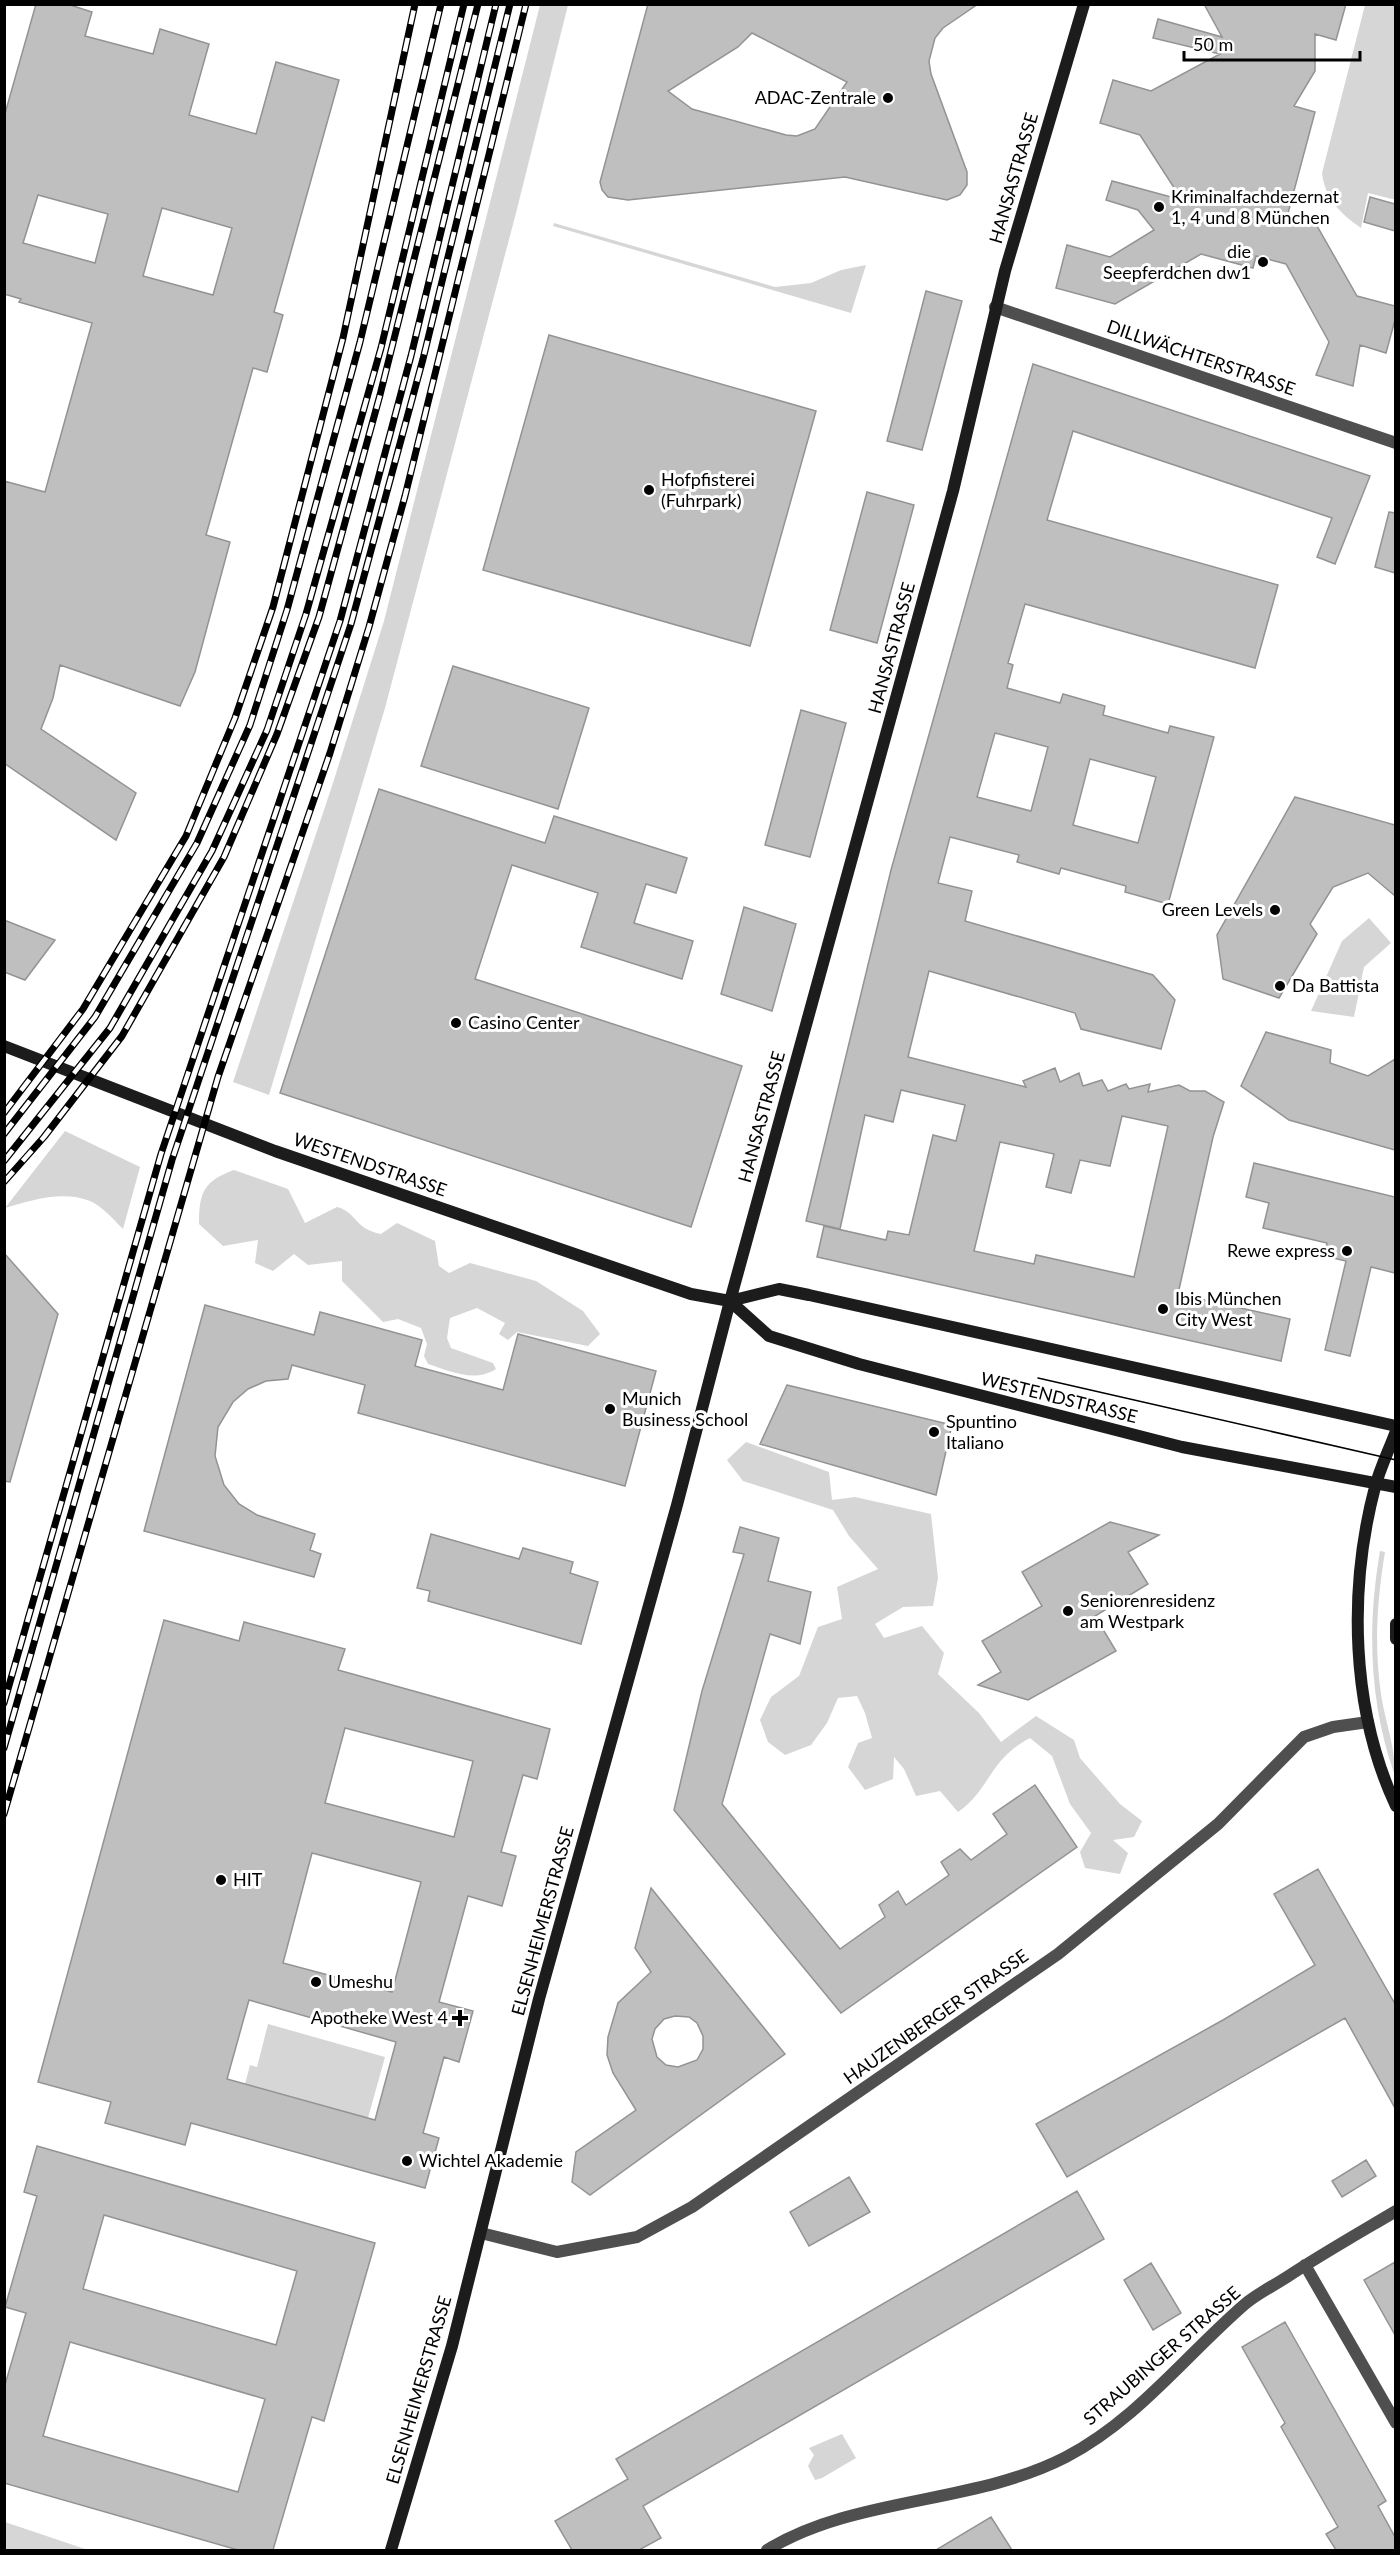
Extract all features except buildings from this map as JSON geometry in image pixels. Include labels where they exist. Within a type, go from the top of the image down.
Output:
[{"type":"main road","name":"HANSASTRASSE","points":[[730,1301],[953,491],[995,307],[1084,4]]},
{"type":"main road","name":"WESTENDSTRASSE","points":[[4,1046],[275,1151],[672,1289],[730,1301],[779,1289],[1395,1426]]},
{"type":"main road","name":"WESTENDSTRASSE","points":[[730,1301],[769,1336],[859,1364],[1182,1447],[1395,1487]]},
{"type":"main road","name":"ELSENHEIMERSTRASSE","points":[[391,2550],[452,2346],[539,2000],[677,1505],[730,1301]]},
{"type":"main road","points":[[1395,1431],[1376,1485],[1365,1539],[1359,1621],[1360,1672],[1368,1722],[1376,1753],[1395,1806]]},
{"type":"main road","points":[[1395,1624],[1395,1639]]},
{"type":"street","name":"DILLWÄCHTERSTRASSE","points":[[995,307],[1395,443]]},
{"type":"street","name":"HAUZENBERGER STRASSE","points":[[481,2233],[557,2252],[637,2237],[692,2207],[1058,1954],[1218,1824],[1304,1737],[1333,1727],[1368,1722]]},
{"type":"street","name":"STRAUBINGER STRASSE","points":[[767,2550],[786,2539],[832,2522],[996,2483],[1065,2457],[1110,2431],[1183,2366],[1246,2303],[1395,2211]]},
{"type":"street","points":[[1305,2265],[1395,2423]]},
{"type":"shaded area","points":[[540,5],[568,5],[516,213],[385,708],[269,1095],[233,1082],[332,786],[384,621]]},
{"type":"shaded area","points":[[1365,5],[1395,5],[1396,200],[1368,193],[1361,228],[1347,217],[1330,198],[1322,173]]},
{"type":"shaded area","points":[[554,223],[775,287],[811,283],[841,270],[866,265],[851,313],[553,226]]},
{"type":"shaded area","points":[[1369,918],[1391,943],[1364,967],[1354,1017],[1311,1011],[1342,941]]},
{"type":"shaded area","points":[[65,1131],[140,1167],[123,1229],[99,1206],[90,1201],[69,1196],[47,1197],[5,1208]]},
{"type":"shaded area","points":[[234,1170],[288,1189],[305,1223],[337,1207],[344,1209],[360,1225],[372,1232],[381,1234],[397,1223],[435,1241],[439,1266],[449,1273],[470,1263],[536,1281],[583,1311],[600,1334],[588,1346],[517,1332],[508,1340],[499,1334],[505,1323],[477,1308],[450,1318],[447,1338],[451,1348],[493,1363],[496,1369],[488,1373],[471,1375],[428,1364],[424,1356],[427,1344],[421,1328],[398,1319],[383,1322],[342,1281],[342,1261],[308,1265],[294,1254],[273,1271],[255,1263],[258,1240],[223,1246],[199,1224],[200,1204],[205,1189],[216,1179]]},
{"type":"shaded area","points":[[746,1442],[829,1472],[832,1500],[855,1497],[931,1514],[938,1578],[933,1606],[903,1607],[875,1624],[884,1638],[922,1626],[944,1653],[938,1674],[979,1713],[1001,1742],[1036,1716],[1074,1740],[1080,1758],[1120,1804],[1142,1821],[1134,1837],[1113,1840],[1128,1853],[1120,1874],[1085,1868],[1080,1852],[1091,1833],[1070,1804],[1052,1756],[1030,1738],[1006,1755],[977,1794],[958,1812],[940,1791],[916,1796],[904,1769],[894,1757],[893,1779],[865,1790],[848,1767],[858,1743],[872,1738],[865,1713],[857,1696],[838,1698],[827,1723],[811,1745],[785,1755],[768,1742],[760,1720],[771,1697],[799,1676],[818,1627],[842,1619],[837,1587],[878,1569],[849,1536],[833,1510],[743,1481],[727,1460]]},
{"type":"shaded area","points":[[1380,1551],[1385,1552],[1378,1605],[1378,1658],[1381,1694],[1394,1755],[1395,1776],[1380,1721],[1373,1665],[1373,1608]]},
{"type":"shaded area","points":[[268,2024],[385,2057],[368,2118],[245,2084],[250,2065],[257,2067]]},
{"type":"shaded area","points":[[842,2434],[856,2458],[815,2480],[808,2466],[814,2455],[809,2448]]},
{"type":"shaded area","points":[[5,2522],[88,2550],[5,2550]]},
{"type":"tram line","points":[[1038,1378],[1396,1460]]},
{"type":"railway","points":[[4,1113],[83,1009],[186,836],[235,718],[273,607],[343,338],[415,4]]},
{"type":"railway","points":[[4,1134],[95,1017],[197,843],[250,725],[287,610],[360,342],[441,4]]},
{"type":"railway","points":[[4,1161],[110,1028],[212,851],[267,730],[306,614],[381,348],[464,4]]},
{"type":"railway","points":[[4,1182],[44,1137],[122,1036],[224,857],[277,734],[319,617],[380,395],[478,4]]},
{"type":"railway","points":[[4,1703],[161,1154],[340,621],[411,356],[496,4]]},
{"type":"railway","points":[[4,1748],[172,1160],[351,624],[423,359],[510,4]]},
{"type":"railway","points":[[4,1814],[218,1077],[330,753],[369,627],[405,496],[526,4]]},
{"type":"place","name":"ADAC-Zentrale","points":[[888,98]]},
{"type":"place","name":"Kriminalfachdezernat 1, 4 und 8 München","points":[[1159,207]]},
{"type":"place","name":"die Seepferdchen dw1","points":[[1263,262]]},
{"type":"place","name":"Hofpfisterei (Fuhrpark)","points":[[649,490]]},
{"type":"place","name":"Green Levels","points":[[1275,910]]},
{"type":"place","name":"Da Battista","points":[[1280,986]]},
{"type":"place","name":"Casino Center","points":[[456,1023]]},
{"type":"place","name":"Rewe express","points":[[1347,1251]]},
{"type":"place","name":"Ibis München City West","points":[[1163,1309]]},
{"type":"place","name":"Munich Business School","points":[[610,1409]]},
{"type":"place","name":"Spuntino Italiano","points":[[934,1432]]},
{"type":"place","name":"Seniorenresidenz am Westpark","points":[[1068,1611]]},
{"type":"place","name":"HIT","points":[[221,1880]]},
{"type":"place","name":"Umeshu","points":[[316,1982]]},
{"type":"place","name":"Apotheke West 4","points":[[460,2018]]},
{"type":"place","name":"Wichtel Akademie","points":[[407,2161]]}]
